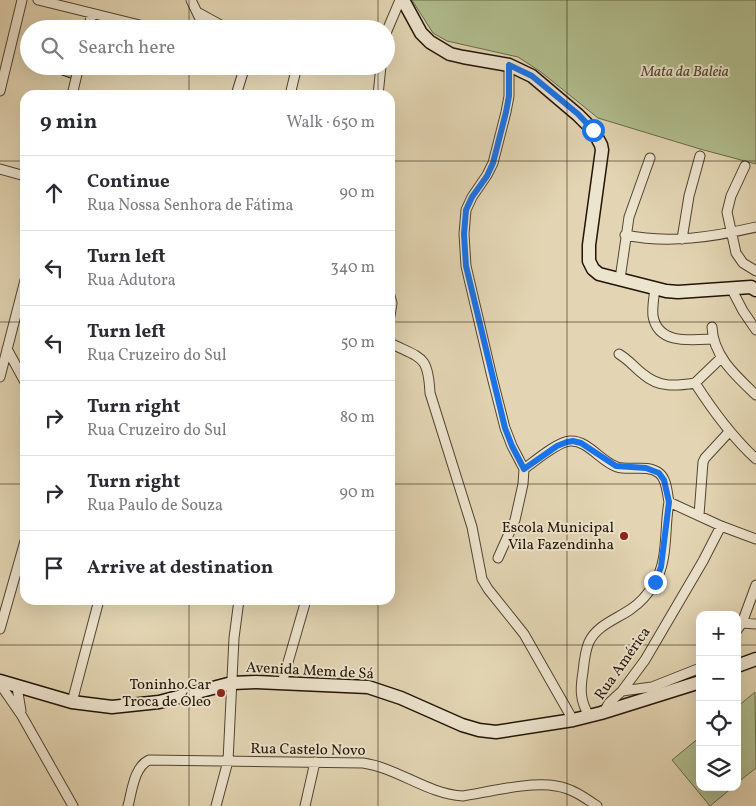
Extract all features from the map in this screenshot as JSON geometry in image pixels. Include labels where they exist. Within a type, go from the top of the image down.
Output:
[{"type":"street","points":[[0,91],[22,0]]},
{"type":"street","points":[[38,0],[118,20]]},
{"type":"street","points":[[191,0],[201,20]]},
{"type":"street","points":[[392,20],[401,0]]},
{"type":"street","points":[[401,0],[430,42],[450,54],[509,65],[532,76],[578,114],[596,135],[602,150],[589,245],[589,261],[593,270],[599,274],[678,292],[752,287],[756,290]]},
{"type":"street","points":[[197,12],[212,20]]},
{"type":"street","points":[[90,20],[92,14]]},
{"type":"street","points":[[498,558],[515,520],[523,484],[524,469],[505,428],[494,385],[466,266],[464,234],[466,210],[493,163],[509,96],[509,65]]},
{"type":"street","points":[[73,90],[77,75]]},
{"type":"street","points":[[238,90],[242,75]]},
{"type":"street","points":[[291,90],[295,75]]},
{"type":"street","points":[[379,90],[380,75]]},
{"type":"street","points":[[682,239],[688,196],[700,156]]},
{"type":"street","points":[[620,279],[625,236],[636,195],[650,158]]},
{"type":"street","points":[[745,166],[730,196],[727,212],[730,233],[736,253],[744,263],[756,271]]},
{"type":"street","points":[[0,169],[20,175]]},
{"type":"street","points":[[625,236],[644,239],[682,239],[730,233],[756,227]]},
{"type":"street","points":[[655,288],[652,309],[653,318],[661,331],[672,339],[687,341],[713,339]]},
{"type":"street","points":[[731,288],[756,330]]},
{"type":"street","points":[[0,377],[4,348],[20,296]]},
{"type":"street","points":[[712,327],[713,339],[730,370],[756,395]]},
{"type":"street","points":[[395,346],[419,358],[426,364],[432,402],[472,527],[482,579],[524,634],[573,720]]},
{"type":"street","points":[[4,348],[20,374]]},
{"type":"street","points":[[619,354],[629,360],[644,376],[659,384],[672,386],[695,383],[722,357]]},
{"type":"street","points":[[695,383],[729,432],[756,459]]},
{"type":"street","points":[[699,515],[704,458],[729,432]]},
{"type":"street","points":[[524,469],[557,446],[573,441],[581,443],[616,466],[646,468],[659,473],[664,480],[669,502],[661,567],[655,582],[644,598],[631,609],[606,623],[589,640],[581,689],[582,703],[589,716]]},
{"type":"street","points":[[669,502],[721,526],[756,539]]},
{"type":"street","name":"Rua América","points":[[604,712],[645,660],[703,561],[721,526]]},
{"type":"street","points":[[0,629],[20,559]]},
{"type":"street","points":[[741,621],[756,585]]},
{"type":"street","points":[[72,702],[98,605]]},
{"type":"street","points":[[216,806],[228,761],[234,638],[238,605]]},
{"type":"street","points":[[282,683],[305,605]]},
{"type":"street","points":[[741,626],[756,624]]},
{"type":"street","points":[[741,665],[756,659]]},
{"type":"street","points":[[622,691],[652,687],[696,670]]},
{"type":"street","points":[[0,682],[22,716],[73,806]]},
{"type":"street","name":"Avenida Mem de Sá","points":[[0,682],[72,702],[112,707],[141,705],[176,698],[232,683],[368,687],[401,698],[462,725],[496,732],[573,720],[696,683]]},
{"type":"street","points":[[17,687],[22,716]]},
{"type":"street","name":"Rua Castelo Novo","points":[[128,806],[140,766],[149,760],[373,764],[451,795],[463,796],[544,784],[566,788],[597,806]]},
{"type":"street","points":[[305,806],[315,762]]},
{"type":"green space","name":"Mata da Baleia","points":[[412,0],[756,0],[756,164],[598,118],[541,72],[518,57],[447,41],[433,33]]},
{"type":"green space","points":[[755,692],[756,768],[741,780],[741,746],[741,704]]},
{"type":"green space","points":[[696,740],[696,789],[672,760]]},
{"type":"green space","points":[[698,791],[728,791],[710,806]]},
{"type":"building","points":[[62,75],[74,75],[73,79]]},
{"type":"place","name":"Escola Municipal Vila Fazendinha","points":[[624,536]]},
{"type":"place","name":"Toninho Car Troca de Óleo","points":[[221,693]]},
{"type":"route","points":[[593,130],[578,114],[532,76],[509,65],[509,96],[493,163],[466,210],[464,234],[466,266],[505,428],[524,469],[557,446],[573,441],[581,443],[616,466],[646,468],[662,476],[669,502],[661,567],[655,582]]}]
